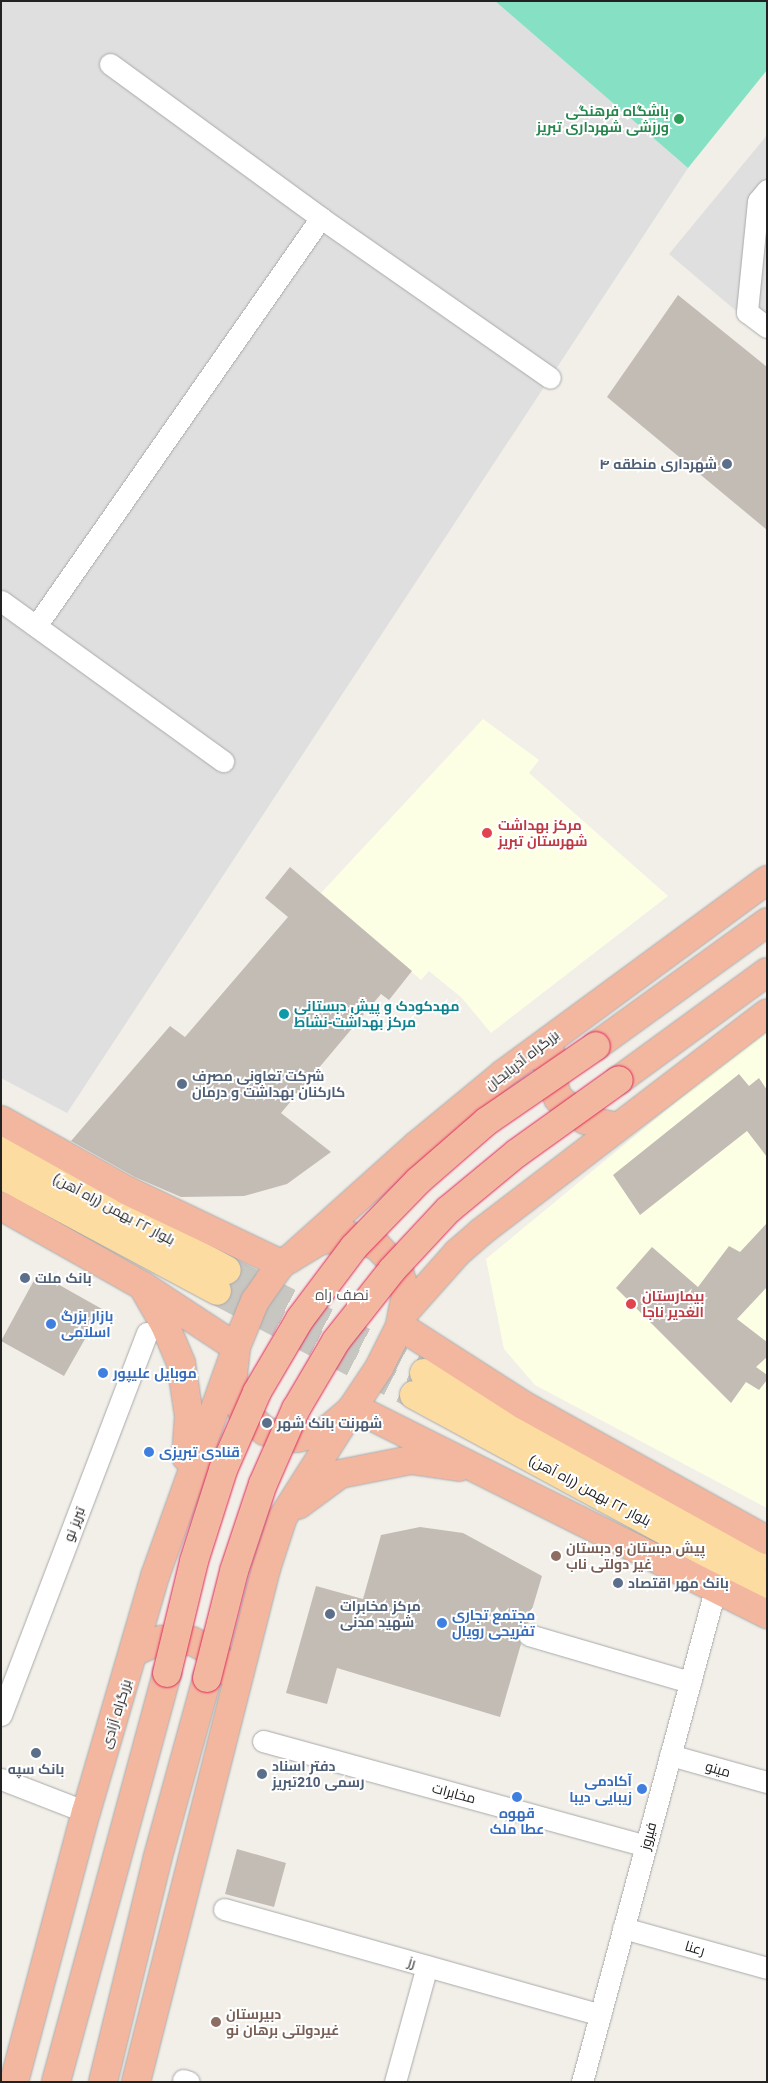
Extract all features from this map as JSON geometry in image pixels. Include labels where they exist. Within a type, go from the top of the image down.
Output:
[{"type":"highway","name":"بزرگراه آذربایجان","points":[[286,1261],[444,1122],[554,1035],[767,880]]},
{"type":"highway","points":[[56,2082],[167,1673],[194,1561],[223,1470],[257,1392],[300,1319],[354,1247],[418,1181],[487,1122],[596,1046],[767,922]]},
{"type":"highway","points":[[103,2082],[157,1860],[234,1571],[264,1484],[296,1409],[336,1340],[392,1270],[448,1210],[517,1153],[767,972]]},
{"type":"highway","points":[[401,1320],[457,1253],[523,1197],[767,1013]]},
{"type":"highway","points":[[554,1035],[548,1066],[558,1098],[585,1120],[617,1127]]},
{"type":"highway","points":[[1,1120],[128,1191],[286,1261],[319,1241],[347,1234],[377,1246],[398,1268],[406,1294],[401,1320],[380,1368],[352,1408],[283,1517],[236,1682],[136,2082]]},
{"type":"highway","points":[[1,1206],[143,1286],[235,1349],[232,1385],[242,1410],[265,1430],[297,1438],[325,1432],[352,1408]]},
{"type":"highway","name":"بزرگراه آزادی","points":[[14,2082],[86,1812],[184,1490],[235,1349],[256,1301],[286,1261]]},
{"type":"highway","points":[[143,1286],[165,1325],[181,1362],[189,1416],[184,1490]]},
{"type":"highway","points":[[401,1320],[523,1405],[767,1540]]},
{"type":"highway","points":[[352,1408],[487,1471],[715,1590],[767,1614]]},
{"type":"highway","points":[[283,1517],[340,1474],[411,1460],[487,1471]]},
{"type":"highway","points":[[134,1652],[161,1640],[192,1641],[216,1654],[236,1682]]},
{"type":"main road","name":"بلوار ۲۲ بهمن (راه آهن)","points":[[1,1149],[222,1280],[1,1176]]},
{"type":"main road","name":"بلوار ۲۲ بهمن (راه آهن)","points":[[767,1555],[419,1384],[767,1586]]},
{"type":"street","points":[[110,64],[320,218],[550,378]]},
{"type":"street","points":[[767,190],[758,201],[747,312],[767,327]]},
{"type":"street","points":[[36,626],[320,218]]},
{"type":"street","points":[[1,601],[223,761]]},
{"type":"street","name":"تبریز نو","points":[[1,1715],[147,1333]]},
{"type":"street","name":"فیروز","points":[[582,2082],[715,1590]]},
{"type":"street","points":[[529,1636],[690,1682]]},
{"type":"street","name":"مخابرات","points":[[263,1741],[646,1846]]},
{"type":"street","name":"مینو","points":[[670,1755],[767,1782]]},
{"type":"street","points":[[1,1779],[86,1812]]},
{"type":"street","name":"رز","points":[[224,1909],[600,2016]]},
{"type":"street","name":"رعنا","points":[[623,1928],[767,1968]]},
{"type":"street","points":[[395,2082],[427,1966]]},
{"type":"shaded area","points":[[1,1],[495,1],[688,168],[67,1113],[1,1078]]},
{"type":"shaded area","points":[[767,135],[767,337],[669,254]]},
{"type":"shaded area","name":"مرکز بهداشت شهرستان تبریز","points":[[483,719],[539,760],[529,773],[668,896],[491,1033],[462,998],[429,971],[421,980],[321,893]]},
{"type":"shaded area","name":"بیمارستان الغدیر ناجا","points":[[767,1027],[767,1508],[535,1385],[504,1349],[486,1259]]},
{"type":"green space","name":"باشگاه فرهنگی ورزشی شهرداری تبریز","points":[[495,1],[767,1],[767,70],[688,168]]},
{"type":"building","name":"شهرداری منطقه ۴","points":[[678,295],[767,367],[767,530],[607,397]]},
{"type":"building","points":[[290,867],[412,971],[389,1000],[381,994],[281,1113],[331,1152],[287,1184],[244,1196],[181,1197],[135,1177],[71,1141],[170,1026],[185,1037],[288,917],[265,898]]},
{"type":"building","points":[[739,1074],[749,1086],[759,1078],[767,1090],[767,1157],[747,1131],[640,1215],[613,1175]]},
{"type":"building","points":[[767,1223],[767,1287],[737,1319],[767,1342],[767,1357],[756,1367],[767,1375],[767,1380],[759,1390],[746,1382],[731,1403],[616,1288],[652,1247],[698,1287],[729,1246],[740,1252]]},
{"type":"building","name":"بازار بزرگ اسلامی","points":[[38,1273],[102,1309],[64,1376],[1,1341]]},
{"type":"building","name":"مجتمع تجاری تفریحی رویال","points":[[420,1527],[463,1533],[542,1576],[528,1623],[517,1631],[521,1644],[500,1717],[337,1668],[327,1704],[286,1693],[316,1586],[363,1599],[381,1535]]},
{"type":"building","points":[[237,1849],[286,1863],[274,1907],[225,1894]]},
{"type":"tunnel","points":[[227,1270],[424,1373]]},
{"type":"tunnel","points":[[217,1291],[414,1395]]},
{"type":"place","name":"باشگاه فرهنگی ورزشی شهرداری تبریز","points":[[679,119]]},
{"type":"place","name":"شهرداری منطقه ۴","points":[[727,464]]},
{"type":"place","name":"مرکز بهداشت شهرستان تبریز","points":[[487,833]]},
{"type":"place","name":"مهدکودک و پیش دبستانی مرکز بهداشت-نشاط","points":[[284,1014]]},
{"type":"place","name":"شرکت تعاونی مصرف کارکنان بهداشت و درمان","points":[[182,1084]]},
{"type":"place","name":"بانک ملت","points":[[25,1278]]},
{"type":"place","name":"بیمارستان الغدیر ناجا","points":[[631,1304]]},
{"type":"place","name":"بازار بزرگ اسلامی","points":[[51,1324]]},
{"type":"place","name":"موبایل علیپور","points":[[103,1373]]},
{"type":"place","name":"شهرنت بانک شهر","points":[[267,1423]]},
{"type":"place","name":"قنادی تبریزی","points":[[149,1452]]},
{"type":"place","name":"پیش دبستان و دبستان غیر دولتی ناب","points":[[556,1556]]},
{"type":"place","name":"بانک مهر اقتصاد","points":[[618,1583]]},
{"type":"place","name":"مرکز مخابرات شهید مدنی","points":[[330,1614]]},
{"type":"place","name":"مجتمع تجاری تفریحی رویال","points":[[442,1623]]},
{"type":"place","name":"بانک سپه","points":[[36,1753]]},
{"type":"place","name":"دفتر اسناد رسمی 210تبریز","points":[[262,1774]]},
{"type":"place","name":"آکادمی زیبایی دیبا","points":[[642,1789]]},
{"type":"place","name":"قهوه عطا ملک","points":[[517,1797]]},
{"type":"place","name":"دبیرستان غیردولتی برهان نو","points":[[216,2022]]},
{"type":"district","name":"نصف راه","points":[[342,1295]]}]
